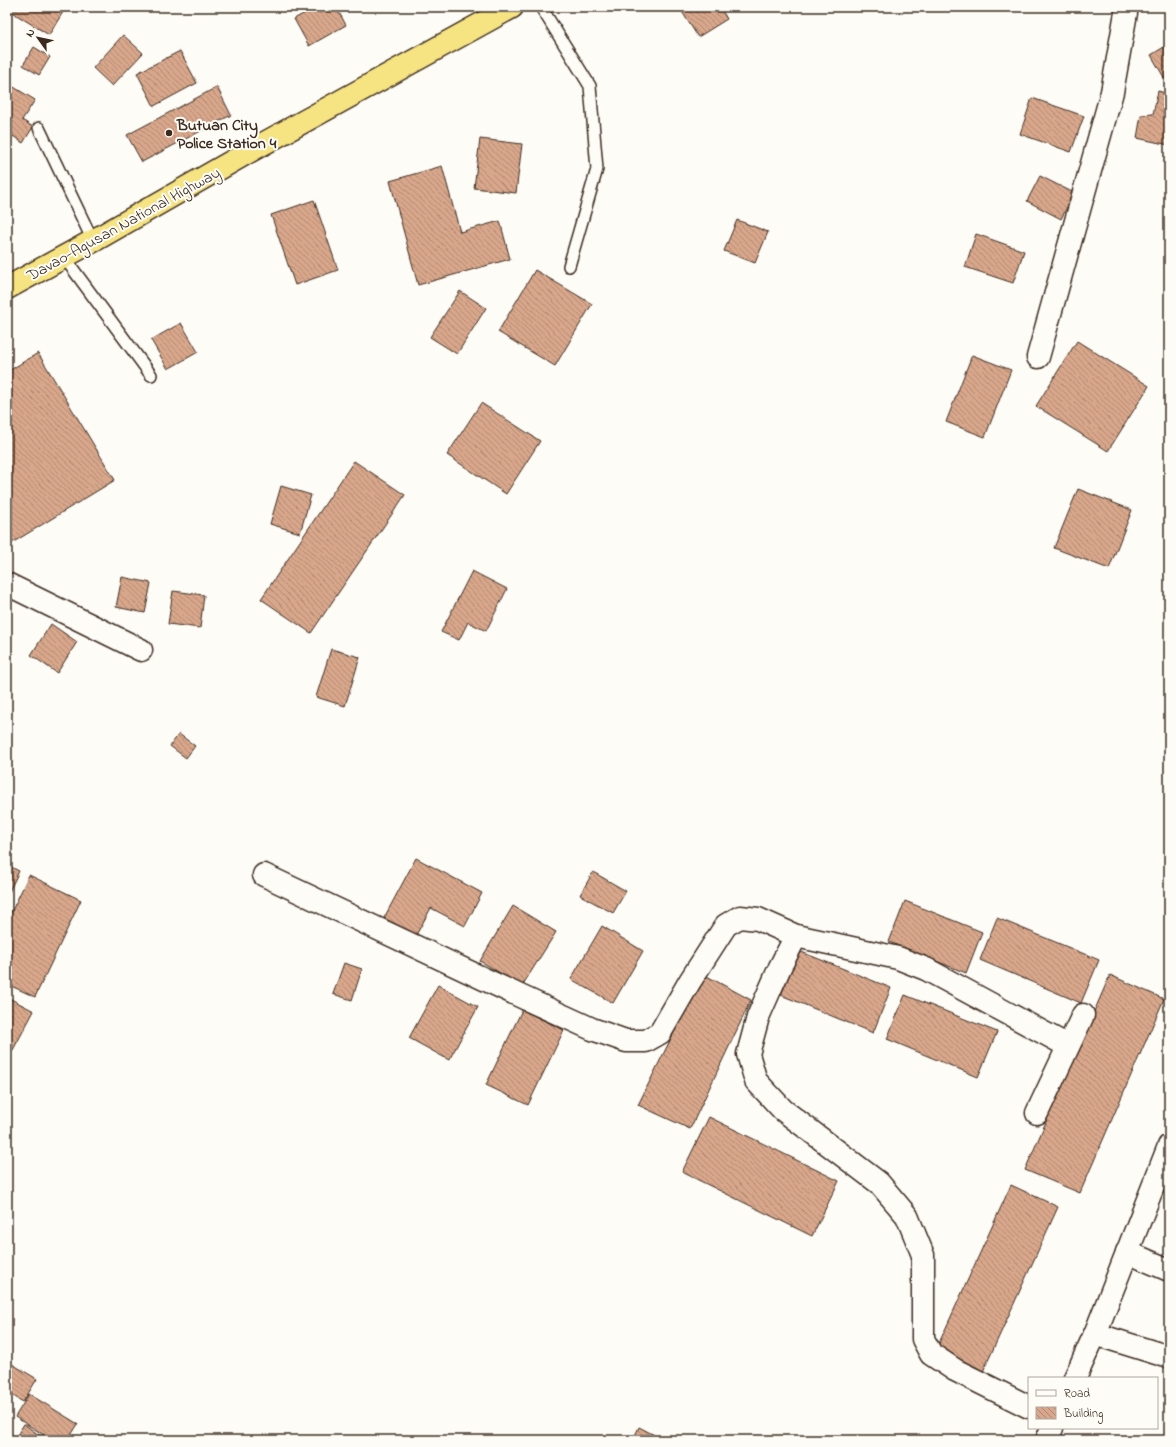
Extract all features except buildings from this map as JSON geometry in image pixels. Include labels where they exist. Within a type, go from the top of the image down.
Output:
[{"type":"highway","name":"Davao-Agusan National Highway","points":[[7,288],[93,241],[259,146],[512,7]]},
{"type":"street","points":[[1038,356],[1112,92],[1127,7]]},
{"type":"street","points":[[7,584],[141,650]]},
{"type":"street","points":[[264,875],[592,1029],[626,1041],[646,1041],[660,1033],[690,981],[726,925],[740,917],[758,920],[796,936],[898,958],[926,969],[1068,1046]]},
{"type":"street","points":[[796,936],[780,967],[758,1017],[748,1054],[756,1081],[782,1110],[879,1183],[907,1216],[923,1255],[923,1339],[931,1354],[955,1370],[1028,1406]]},
{"type":"street","points":[[1037,1113],[1083,1015]]},
{"type":"street","points":[[1075,1377],[1095,1334],[1169,1146]]},
{"type":"street","points":[[1127,1252],[1169,1270]]},
{"type":"street","points":[[1095,1334],[1169,1357]]},
{"type":"street","points":[[1047,1440],[1052,1429]]},
{"type":"lane","points":[[541,7],[590,86],[597,169],[569,266]]},
{"type":"lane","points":[[39,128],[93,241]]},
{"type":"lane","points":[[64,257],[151,375]]},
{"type":"place","name":"Butuan City Police Station 4","points":[[169,133]]}]
